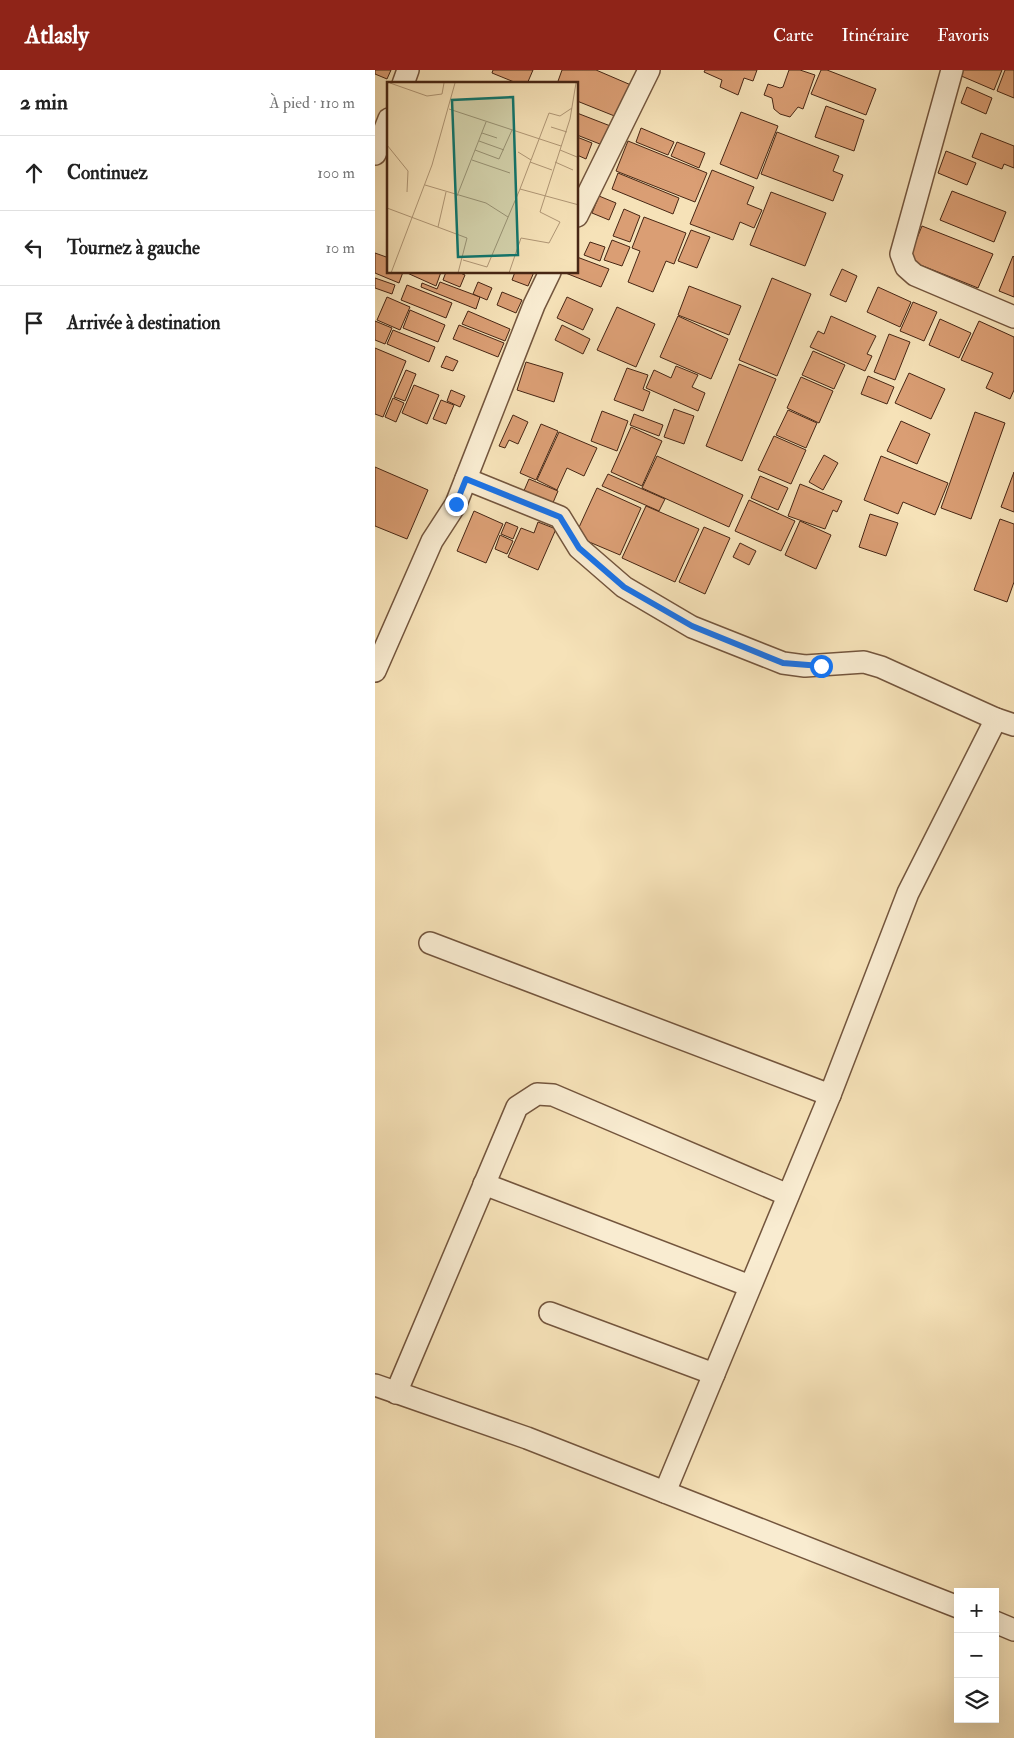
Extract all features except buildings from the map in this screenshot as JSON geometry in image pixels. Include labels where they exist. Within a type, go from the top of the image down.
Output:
[{"type":"street","points":[[404,82],[408,70]]},
{"type":"street","points":[[579,212],[649,70]]},
{"type":"street","points":[[952,70],[901,254],[906,267],[915,275],[1014,316]]},
{"type":"street","points":[[375,154],[387,124]]},
{"type":"street","points":[[375,671],[432,541],[456,504],[534,305],[549,274]]},
{"type":"street","points":[[466,479],[560,517],[579,548],[624,587],[692,626],[783,663],[805,666],[864,662],[881,667],[1005,722],[908,893],[830,1095],[665,1492]]},
{"type":"street","points":[[430,943],[830,1095]]},
{"type":"street","points":[[396,1393],[517,1107],[537,1094],[553,1095],[788,1195]]},
{"type":"street","points":[[484,1184],[750,1286]]},
{"type":"street","points":[[550,1313],[714,1374]]},
{"type":"street","points":[[375,1385],[527,1438],[954,1605]]},
{"type":"street","points":[[999,1624],[1014,1630]]},
{"type":"route","points":[[456,504],[466,479],[560,517],[579,548],[635,595],[692,626],[783,663],[821,666]]}]
